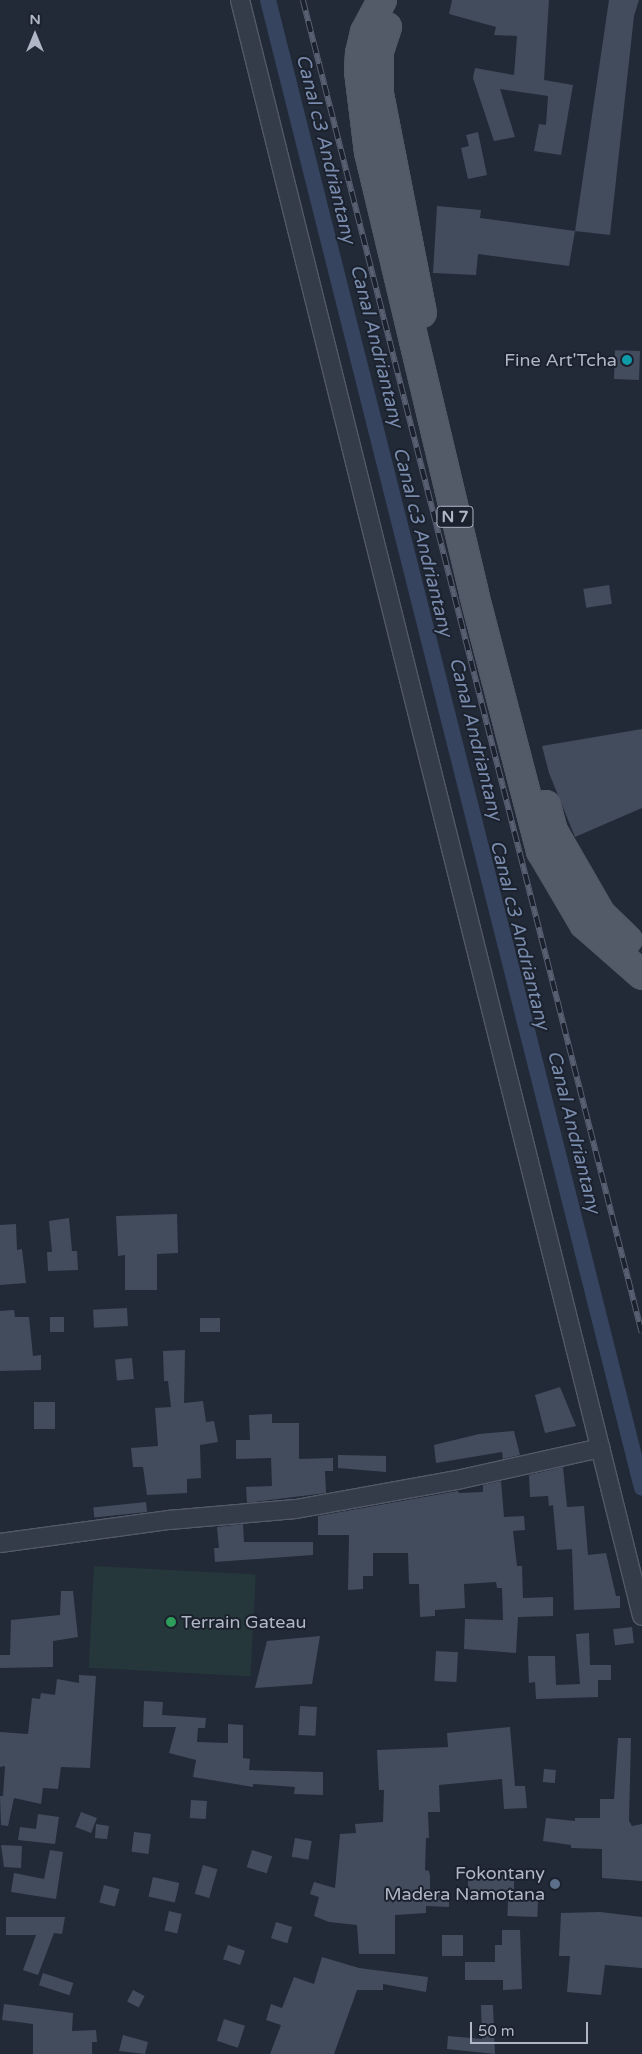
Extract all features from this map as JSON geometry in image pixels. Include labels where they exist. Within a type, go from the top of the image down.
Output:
[{"type":"main road","name":"N 7","points":[[382,0],[365,32],[359,71],[372,170],[474,594],[541,852],[584,924],[642,975]]},
{"type":"main road","name":"N 7","points":[[399,0],[379,51],[383,123],[423,317],[529,742],[553,831],[602,914],[642,952]]},
{"type":"street","points":[[240,0],[642,1616]]},
{"type":"street","points":[[0,1543],[168,1520],[296,1509],[481,1475],[600,1448]]},
{"type":"shaded area","name":"Terrain Gateau","points":[[94,1566],[256,1574],[250,1676],[89,1668]]},
{"type":"building","points":[[452,0],[549,0],[544,80],[573,85],[561,155],[534,151],[539,124],[546,125],[548,96],[500,89],[515,137],[494,141],[473,78],[475,68],[514,75],[517,36],[494,35],[496,27],[449,14]]},
{"type":"building","points":[[609,0],[639,0],[634,16],[610,235],[575,231]]},
{"type":"building","points":[[478,132],[487,175],[468,179],[461,148],[469,146],[466,135]]},
{"type":"building","points":[[437,206],[481,210],[480,218],[575,231],[569,266],[478,254],[476,275],[433,273]]},
{"type":"building","name":"Fine Art'Tcha","points":[[615,350],[640,351],[639,380],[614,379]]},
{"type":"building","points":[[609,585],[612,604],[586,608],[583,589]]},
{"type":"building","points":[[642,729],[642,808],[575,837],[549,773],[542,746]]},
{"type":"building","points":[[177,1214],[178,1253],[157,1254],[157,1290],[125,1290],[125,1255],[118,1256],[116,1216]]},
{"type":"building","points":[[69,1218],[72,1251],[77,1251],[78,1270],[48,1271],[47,1252],[52,1252],[49,1221]]},
{"type":"building","points":[[16,1224],[17,1250],[22,1249],[26,1283],[0,1285],[0,1225]]},
{"type":"building","points":[[127,1308],[128,1326],[94,1328],[93,1310]]},
{"type":"building","points":[[14,1310],[15,1317],[29,1317],[33,1356],[41,1355],[41,1370],[0,1371],[0,1311]]},
{"type":"building","points":[[50,1317],[64,1317],[64,1332],[50,1332]]},
{"type":"building","points":[[200,1318],[220,1318],[220,1332],[200,1332]]},
{"type":"building","points":[[185,1350],[184,1403],[203,1401],[206,1422],[214,1421],[218,1442],[200,1445],[201,1478],[187,1479],[187,1493],[147,1495],[143,1467],[133,1467],[131,1448],[158,1446],[155,1408],[171,1407],[168,1381],[164,1381],[163,1351]]},
{"type":"building","points":[[132,1358],[134,1379],[117,1380],[115,1359]]},
{"type":"building","points":[[560,1387],[576,1426],[545,1433],[535,1395]]},
{"type":"building","points":[[34,1402],[55,1402],[55,1429],[34,1429]]},
{"type":"building","points":[[272,1414],[272,1423],[299,1423],[299,1459],[333,1458],[333,1471],[325,1471],[326,1493],[247,1503],[246,1487],[272,1486],[271,1458],[236,1459],[236,1440],[250,1440],[249,1415]]},
{"type":"building","points":[[514,1431],[520,1455],[503,1459],[502,1452],[436,1463],[434,1445],[479,1434]]},
{"type":"building","points":[[338,1455],[386,1456],[386,1472],[338,1468]]},
{"type":"building","points":[[563,1467],[567,1507],[584,1506],[588,1555],[606,1553],[616,1596],[620,1596],[620,1608],[574,1610],[572,1549],[557,1550],[553,1505],[549,1506],[548,1496],[530,1497],[529,1475]]},
{"type":"building","points":[[501,1481],[504,1517],[524,1516],[525,1530],[513,1531],[517,1566],[522,1566],[523,1598],[553,1597],[553,1616],[518,1617],[516,1653],[464,1649],[465,1619],[503,1620],[502,1588],[497,1588],[496,1582],[464,1584],[465,1608],[435,1610],[435,1616],[420,1617],[419,1584],[409,1584],[408,1553],[373,1553],[373,1576],[363,1576],[363,1589],[348,1590],[349,1535],[318,1535],[318,1516],[458,1491],[459,1493],[483,1492],[483,1485]]},
{"type":"building","points":[[146,1502],[147,1512],[94,1517],[93,1508]]},
{"type":"building","points":[[243,1524],[244,1542],[313,1542],[313,1555],[215,1562],[214,1548],[219,1548],[217,1527]]},
{"type":"building","points":[[61,1591],[73,1591],[78,1637],[53,1641],[53,1667],[0,1668],[0,1655],[10,1655],[11,1620],[60,1615]]},
{"type":"building","points":[[632,1627],[634,1643],[615,1645],[613,1629]]},
{"type":"building","points":[[589,1633],[590,1665],[611,1665],[611,1680],[598,1680],[598,1697],[536,1699],[535,1682],[529,1683],[528,1656],[555,1656],[556,1685],[580,1684],[576,1634]]},
{"type":"building","points":[[320,1636],[312,1684],[255,1688],[267,1641]]},
{"type":"building","points":[[436,1651],[458,1652],[456,1682],[434,1681]]},
{"type":"building","points":[[79,1675],[96,1676],[90,1768],[61,1767],[58,1789],[43,1788],[41,1804],[14,1798],[8,1826],[1,1825],[0,1796],[3,1796],[5,1766],[0,1767],[0,1732],[28,1734],[32,1698],[40,1699],[41,1693],[55,1695],[57,1679],[79,1683]]},
{"type":"building","points":[[144,1701],[163,1702],[162,1715],[206,1718],[205,1728],[198,1728],[197,1742],[228,1743],[228,1724],[243,1725],[243,1758],[250,1759],[249,1770],[323,1772],[323,1795],[294,1794],[295,1787],[253,1784],[253,1787],[193,1777],[196,1760],[169,1753],[176,1727],[143,1727]]},
{"type":"building","points":[[300,1706],[317,1707],[315,1736],[298,1735]]},
{"type":"building","points":[[510,1727],[515,1786],[525,1786],[527,1808],[504,1809],[502,1779],[439,1785],[440,1812],[428,1812],[429,1838],[426,1838],[425,1870],[429,1871],[430,1894],[449,1894],[449,1907],[426,1906],[426,1913],[395,1915],[395,1954],[359,1954],[357,1925],[329,1922],[314,1916],[319,1897],[310,1894],[314,1882],[335,1888],[340,1834],[356,1833],[355,1824],[383,1822],[384,1790],[379,1790],[377,1750],[448,1747],[447,1733]]},
{"type":"building","points":[[618,1738],[631,1738],[629,1821],[632,1826],[642,1824],[642,1881],[602,1878],[602,1849],[571,1848],[571,1845],[543,1841],[546,1818],[575,1821],[575,1818],[600,1818],[600,1799],[614,1799]]},
{"type":"building","points":[[544,1769],[556,1770],[555,1783],[543,1782]]},
{"type":"building","points":[[191,1800],[207,1801],[206,1819],[190,1818]]},
{"type":"building","points":[[81,1812],[97,1818],[91,1833],[75,1827]]},
{"type":"building","points":[[38,1814],[59,1817],[55,1844],[18,1840],[20,1827],[36,1829]]},
{"type":"building","points":[[96,1824],[109,1826],[107,1839],[95,1838]]},
{"type":"building","points":[[134,1832],[151,1834],[148,1854],[132,1852]]},
{"type":"building","points":[[295,1838],[312,1841],[308,1860],[292,1857]]},
{"type":"building","points":[[1,1845],[22,1846],[21,1868],[4,1867]]},
{"type":"building","points":[[50,1850],[63,1852],[56,1899],[11,1892],[14,1873],[44,1879]]},
{"type":"building","points":[[252,1850],[272,1856],[267,1873],[247,1867]]},
{"type":"building","points":[[203,1865],[217,1869],[209,1898],[195,1894]]},
{"type":"building","points":[[468,1876],[514,1876],[514,1893],[468,1893]]},
{"type":"building","points":[[153,1877],[179,1883],[175,1903],[149,1896]]},
{"type":"building","points":[[104,1885],[119,1889],[115,1907],[99,1902]]},
{"type":"building","points":[[508,1900],[538,1901],[537,1917],[507,1916]]},
{"type":"building","points":[[169,1911],[182,1914],[177,1933],[165,1930]]},
{"type":"building","points":[[600,1912],[642,1917],[642,1968],[605,1965],[601,1995],[567,1992],[570,1956],[559,1956],[561,1913]]},
{"type":"building","points":[[6,1917],[65,1917],[62,1934],[54,1933],[38,1975],[23,1970],[36,1935],[6,1935]]},
{"type":"building","points":[[276,1922],[292,1927],[287,1943],[271,1938]]},
{"type":"building","points":[[502,1930],[520,1930],[522,1989],[503,1990],[503,1980],[465,1980],[465,1962],[495,1962],[495,1945],[502,1945]]},
{"type":"building","points":[[442,1935],[463,1935],[463,1956],[442,1956]]},
{"type":"building","points":[[228,1945],[245,1951],[240,1965],[223,1959]]},
{"type":"building","points":[[322,1957],[359,1968],[428,1977],[426,1992],[383,1984],[383,1990],[357,1990],[334,2054],[270,2054],[281,2025],[266,2020],[271,2004],[282,2008],[294,1977],[314,1984]]},
{"type":"building","points":[[43,1973],[73,1983],[69,1995],[39,1985]]},
{"type":"building","points":[[133,1990],[145,1996],[139,2007],[127,2002]]},
{"type":"building","points":[[4,2004],[73,2013],[72,2031],[96,2030],[97,2042],[92,2042],[92,2054],[33,2054],[33,2024],[2,2020]]},
{"type":"building","points":[[481,2005],[493,2005],[495,2054],[447,2049],[448,2036],[482,2039]]},
{"type":"building","points":[[224,2019],[245,2026],[238,2048],[217,2041]]},
{"type":"building","points":[[123,2035],[148,2042],[145,2054],[119,2051]]},
{"type":"waterway","name":"Canal c3 Andriantany","points":[[268,0],[642,1488]]},
{"type":"waterway","name":"Canal c3 Andriantany","points":[[272,0],[564,1179]]},
{"type":"railway","points":[[303,0],[642,1333]]},
{"type":"place","name":"Fine Art'Tcha","points":[[627,360]]},
{"type":"place","name":"Terrain Gateau","points":[[171,1622]]},
{"type":"place","name":"Fokontany Madera Namotana","points":[[555,1884]]},
{"type":"water label","name":"Canal Andriantany","points":[[376,346]]},
{"type":"water label","name":"Canal Andriantany","points":[[475,739]]},
{"type":"water label","name":"Canal Andriantany","points":[[573,1132]]}]
